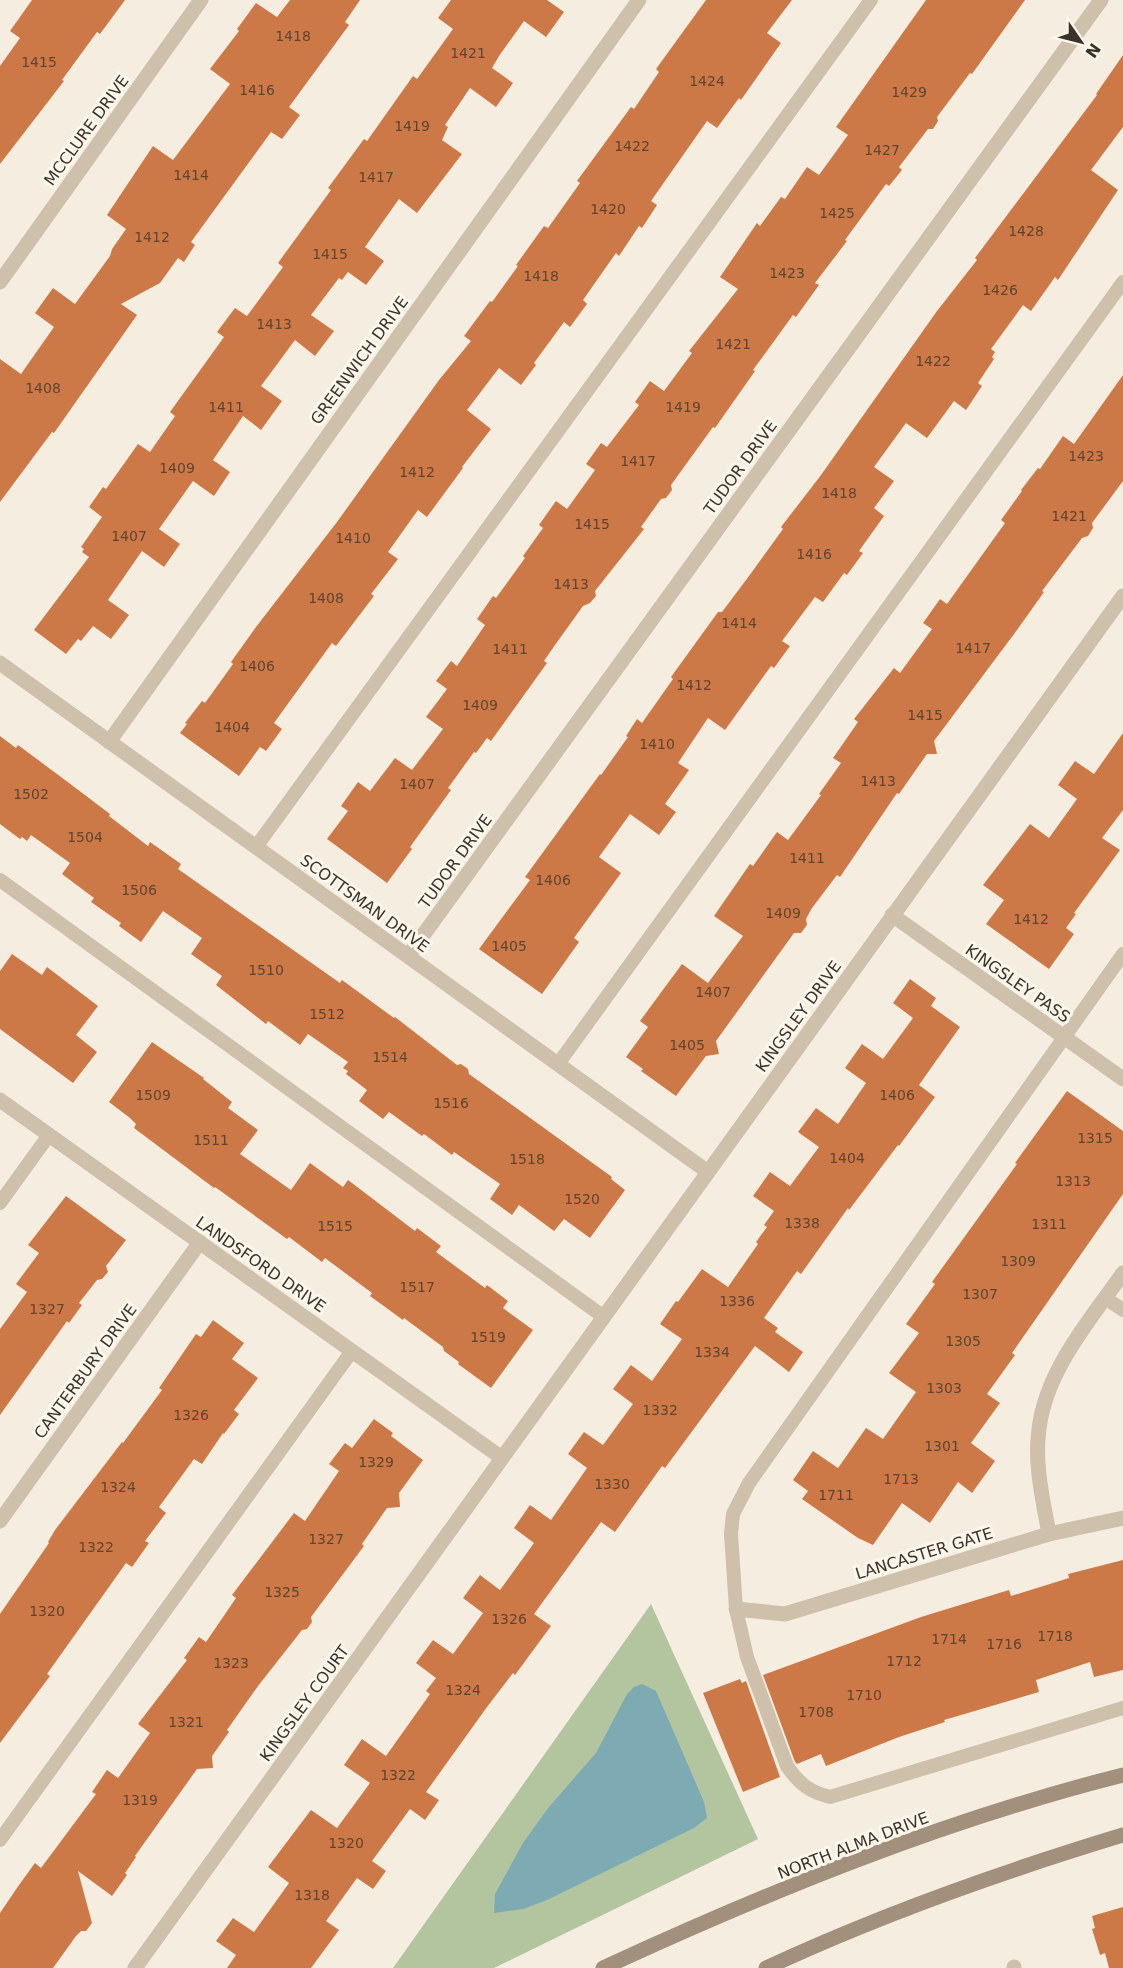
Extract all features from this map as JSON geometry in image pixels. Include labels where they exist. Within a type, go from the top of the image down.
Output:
[{"type":"main road","name":"NORTH ALMA DRIVE","points":[[604,1968],[850,1864],[1018,1805],[1123,1775]]},
{"type":"main road","points":[[766,1968],[869,1923],[953,1890],[1039,1860],[1123,1835]]},
{"type":"street","name":"MCCLURE DRIVE","points":[[0,282],[201,0]]},
{"type":"street","name":"GREENWICH DRIVE","points":[[109,742],[639,0]]},
{"type":"street","name":"TUDOR DRIVE","points":[[408,956],[1101,0]]},
{"type":"street","name":"KINGSLEY DRIVE","points":[[502,1458],[1123,596]]},
{"type":"street","name":"SCOTTSMAN DRIVE","points":[[0,663],[708,1172]]},
{"type":"street","name":"KINGSLEY PASS","points":[[892,915],[1123,1079]]},
{"type":"street","name":"LANDSFORD DRIVE","points":[[0,1100],[502,1458]]},
{"type":"street","name":"CANTERBURY DRIVE","points":[[0,1521],[200,1242]]},
{"type":"street","points":[[1049,1534],[1040,1479],[1038,1431],[1042,1407],[1057,1371],[1073,1344],[1123,1273]]},
{"type":"street","name":"KINGSLEY COURT","points":[[135,1968],[502,1458]]},
{"type":"street","name":"LANCASTER GATE","points":[[736,1609],[785,1614],[1049,1534],[1123,1518]]},
{"type":"lane","points":[[256,847],[871,0]]},
{"type":"lane","points":[[558,1064],[1123,282]]},
{"type":"lane","points":[[0,880],[604,1317]]},
{"type":"lane","points":[[1123,954],[749,1483],[733,1514],[731,1534],[736,1609],[747,1657],[787,1766],[797,1782],[813,1792],[830,1797],[1123,1708]]},
{"type":"lane","points":[[0,1203],[49,1135]]},
{"type":"lane","points":[[1106,1298],[1123,1310]]},
{"type":"lane","points":[[0,1840],[352,1351]]},
{"type":"green space","points":[[651,1604],[758,1839],[494,1968],[393,1968]]},
{"type":"water","points":[[642,1684],[656,1691],[704,1802],[707,1818],[694,1828],[547,1900],[523,1909],[494,1913],[495,1894],[523,1843],[549,1807],[596,1753],[627,1694],[634,1687]]},
{"type":"building","points":[[32,0],[125,0],[100,34],[97,32],[62,80],[64,81],[0,164],[0,66],[20,38],[10,31]]},
{"type":"building","points":[[290,0],[360,0],[345,22],[349,25],[289,107],[300,115],[282,139],[271,132],[191,242],[195,245],[184,262],[178,258],[160,283],[121,304],[137,315],[54,433],[52,432],[0,502],[0,359],[21,374],[54,327],[35,313],[53,288],[75,304],[110,256],[112,249],[126,229],[107,215],[153,146],[173,160],[230,84],[210,69],[239,31],[237,29],[256,3],[277,17]]},
{"type":"building","points":[[451,0],[547,0],[564,12],[546,37],[524,21],[492,68],[513,83],[496,107],[470,88],[445,125],[448,127],[442,140],[462,154],[417,213],[399,199],[365,247],[384,261],[366,285],[348,272],[342,280],[339,278],[311,315],[334,331],[315,356],[295,340],[261,386],[282,401],[261,430],[243,416],[213,460],[230,472],[214,496],[193,481],[159,529],[180,544],[164,567],[142,551],[108,600],[129,615],[111,639],[93,626],[66,654],[34,630],[89,557],[82,552],[84,549],[81,547],[102,517],[89,507],[103,487],[106,489],[138,444],[150,452],[175,416],[170,412],[224,337],[217,332],[235,308],[247,316],[283,267],[278,263],[331,190],[328,188],[364,139],[367,141],[413,76],[417,79],[453,29],[438,18]]},
{"type":"building","points":[[706,0],[792,0],[767,33],[781,43],[741,100],[739,98],[717,128],[707,121],[651,201],[657,205],[642,228],[639,226],[619,256],[616,253],[583,300],[587,304],[570,327],[564,322],[521,385],[499,368],[467,410],[491,429],[427,517],[418,510],[388,552],[398,559],[371,594],[374,596],[336,646],[332,643],[274,723],[282,729],[266,751],[260,747],[239,776],[180,733],[187,724],[185,723],[202,701],[205,703],[256,627],[337,522],[439,380],[471,341],[464,336],[490,301],[492,302],[544,226],[548,228],[580,183],[577,181],[631,107],[634,109],[659,72],[656,69]]},
{"type":"building","points":[[926,0],[1025,0],[972,74],[970,73],[937,117],[938,121],[933,129],[928,129],[899,167],[902,170],[889,186],[886,184],[845,240],[847,241],[815,283],[819,285],[796,317],[793,315],[753,370],[755,371],[715,428],[713,427],[671,485],[672,490],[666,498],[661,499],[641,527],[644,529],[595,591],[596,596],[590,603],[583,606],[544,661],[547,663],[491,741],[487,738],[476,753],[474,752],[448,788],[451,790],[410,847],[412,849],[387,883],[327,839],[348,811],[341,806],[358,782],[370,791],[395,758],[412,770],[443,729],[426,717],[447,689],[436,681],[451,661],[457,666],[485,625],[477,619],[493,596],[496,598],[525,558],[523,556],[543,528],[539,525],[556,501],[567,509],[595,470],[586,464],[601,443],[607,447],[639,405],[635,402],[650,381],[664,391],[692,353],[689,351],[738,289],[720,277],[757,223],[760,226],[781,197],[785,199],[807,167],[819,175],[848,135],[836,127]]},
{"type":"building","points":[[1123,55],[1123,127],[1091,170],[1118,190],[1058,280],[1055,277],[1031,311],[1023,305],[991,349],[995,352],[992,357],[994,359],[978,383],[982,386],[966,410],[954,401],[927,438],[906,423],[874,467],[894,481],[874,508],[884,516],[859,551],[863,553],[847,575],[844,573],[823,602],[815,597],[782,641],[790,646],[774,668],[771,666],[725,730],[708,718],[678,763],[689,770],[665,804],[676,812],[659,835],[630,814],[599,857],[621,873],[574,938],[579,942],[542,994],[479,949],[530,880],[525,877],[628,737],[626,736],[637,719],[642,723],[673,679],[671,677],[718,612],[722,612],[749,576],[783,529],[781,527],[821,475],[937,311],[977,260],[975,258],[1097,95]]},
{"type":"building","points":[[1123,375],[1123,481],[1092,523],[1093,528],[1088,536],[1082,538],[1042,591],[1044,592],[1017,630],[934,741],[937,754],[927,754],[899,794],[897,793],[840,877],[837,875],[812,908],[806,919],[807,925],[801,933],[794,933],[716,1041],[719,1054],[706,1056],[676,1096],[641,1071],[643,1069],[626,1057],[648,1027],[640,1021],[682,964],[708,983],[743,936],[714,916],[750,864],[753,866],[777,832],[788,840],[841,763],[833,758],[858,722],[854,719],[894,668],[900,673],[932,629],[923,623],[940,599],[947,604],[1005,523],[1001,520],[1021,490],[1038,468],[1040,469],[1063,436],[1074,444]]},
{"type":"building","points":[[1123,733],[1123,810],[1102,838],[1120,850],[1074,913],[1076,914],[1066,928],[1074,934],[1049,969],[986,924],[1004,900],[983,885],[1030,824],[1049,838],[1077,799],[1058,785],[1075,761],[1094,774]]},
{"type":"building","points":[[0,736],[16,748],[18,745],[110,814],[109,816],[148,846],[150,842],[181,864],[178,869],[340,983],[342,980],[395,1017],[457,1065],[461,1064],[468,1069],[469,1074],[612,1177],[611,1179],[625,1190],[590,1238],[564,1219],[554,1231],[519,1205],[512,1215],[490,1199],[500,1184],[454,1152],[452,1155],[424,1134],[422,1136],[389,1112],[383,1119],[359,1101],[367,1090],[346,1074],[348,1071],[343,1068],[348,1062],[308,1034],[300,1045],[268,1021],[266,1024],[216,985],[222,976],[191,954],[202,938],[163,911],[141,942],[119,926],[121,923],[91,902],[94,898],[62,874],[70,863],[31,835],[27,841],[22,837],[20,839],[0,824]]},
{"type":"building","points":[[12,954],[42,975],[47,967],[98,1006],[76,1035],[97,1052],[73,1083],[0,1029],[0,971]]},
{"type":"building","points":[[910,979],[936,998],[931,1006],[960,1027],[919,1085],[935,1097],[849,1210],[848,1208],[801,1274],[797,1271],[764,1318],[778,1328],[775,1332],[803,1352],[789,1372],[755,1346],[665,1468],[662,1466],[615,1532],[601,1522],[534,1614],[551,1626],[515,1675],[513,1673],[487,1707],[426,1792],[439,1800],[425,1820],[410,1809],[372,1861],[386,1871],[373,1889],[357,1878],[326,1921],[339,1930],[311,1968],[227,1968],[236,1955],[216,1941],[233,1918],[254,1932],[289,1883],[268,1867],[311,1810],[337,1828],[370,1783],[344,1765],[362,1739],[386,1756],[430,1694],[426,1691],[436,1678],[416,1663],[433,1640],[453,1654],[483,1613],[463,1598],[480,1575],[500,1590],[534,1543],[514,1528],[530,1505],[551,1520],[587,1468],[568,1454],[584,1432],[603,1445],[633,1404],[613,1389],[631,1365],[652,1381],[682,1339],[660,1324],[676,1301],[678,1302],[702,1269],[728,1287],[758,1244],[756,1242],[767,1227],[764,1225],[774,1211],[753,1196],[770,1172],[790,1186],[819,1147],[798,1132],[816,1108],[838,1124],[866,1083],[845,1068],[862,1044],[883,1059],[913,1018],[893,1003]]},
{"type":"building","points":[[152,1042],[204,1078],[232,1102],[228,1108],[258,1130],[240,1154],[291,1190],[310,1163],[343,1187],[348,1180],[415,1231],[417,1228],[441,1246],[436,1252],[485,1288],[487,1285],[508,1301],[503,1308],[533,1330],[491,1388],[458,1364],[459,1362],[444,1351],[443,1347],[370,1296],[372,1293],[325,1258],[322,1262],[289,1237],[287,1239],[134,1128],[136,1124],[109,1102]]},
{"type":"building","points":[[1067,1091],[1123,1131],[1123,1194],[1012,1353],[1015,1355],[987,1394],[1000,1403],[971,1443],[995,1461],[972,1493],[958,1482],[930,1523],[902,1503],[873,1545],[858,1538],[802,1499],[808,1491],[793,1480],[813,1451],[838,1468],[866,1428],[883,1439],[916,1392],[889,1373],[919,1333],[906,1324],[935,1284],[932,1282]]},
{"type":"building","points":[[66,1196],[126,1240],[106,1266],[108,1272],[102,1279],[97,1280],[79,1303],[82,1305],[69,1323],[67,1321],[0,1415],[0,1329],[27,1292],[16,1284],[39,1253],[28,1245]]},
{"type":"building","points":[[213,1320],[244,1343],[232,1359],[258,1378],[234,1410],[239,1414],[202,1464],[194,1459],[159,1507],[166,1513],[145,1541],[149,1543],[132,1567],[126,1563],[47,1674],[50,1676],[0,1743],[0,1614],[49,1543],[55,1530],[162,1390],[159,1388],[196,1334],[201,1337]]},
{"type":"building","points":[[374,1419],[393,1433],[391,1436],[423,1460],[399,1493],[400,1507],[387,1508],[362,1544],[364,1546],[311,1617],[312,1622],[307,1629],[302,1630],[227,1730],[229,1732],[212,1756],[213,1768],[197,1769],[135,1856],[125,1873],[127,1875],[112,1896],[78,1871],[92,1923],[86,1931],[81,1931],[76,1936],[53,1968],[0,1968],[0,1913],[19,1885],[35,1863],[41,1868],[96,1794],[92,1792],[107,1770],[118,1778],[150,1733],[138,1724],[187,1660],[184,1658],[199,1637],[206,1642],[236,1598],[232,1595],[294,1513],[305,1521],[339,1471],[329,1464],[345,1443],[352,1448]]},
{"type":"building","points":[[1123,1560],[1123,1670],[1094,1677],[1090,1662],[1036,1680],[1039,1692],[944,1720],[945,1722],[899,1737],[826,1766],[821,1754],[797,1764],[795,1762],[763,1675],[921,1617],[1009,1590],[1011,1596],[1069,1578],[1068,1574]]},
{"type":"building","points":[[740,1679],[742,1683],[746,1681],[780,1777],[743,1792],[703,1693]]},
{"type":"building","points":[[1123,1907],[1123,1968],[1109,1968],[1105,1953],[1100,1955],[1092,1929],[1095,1928],[1092,1916]]}]
